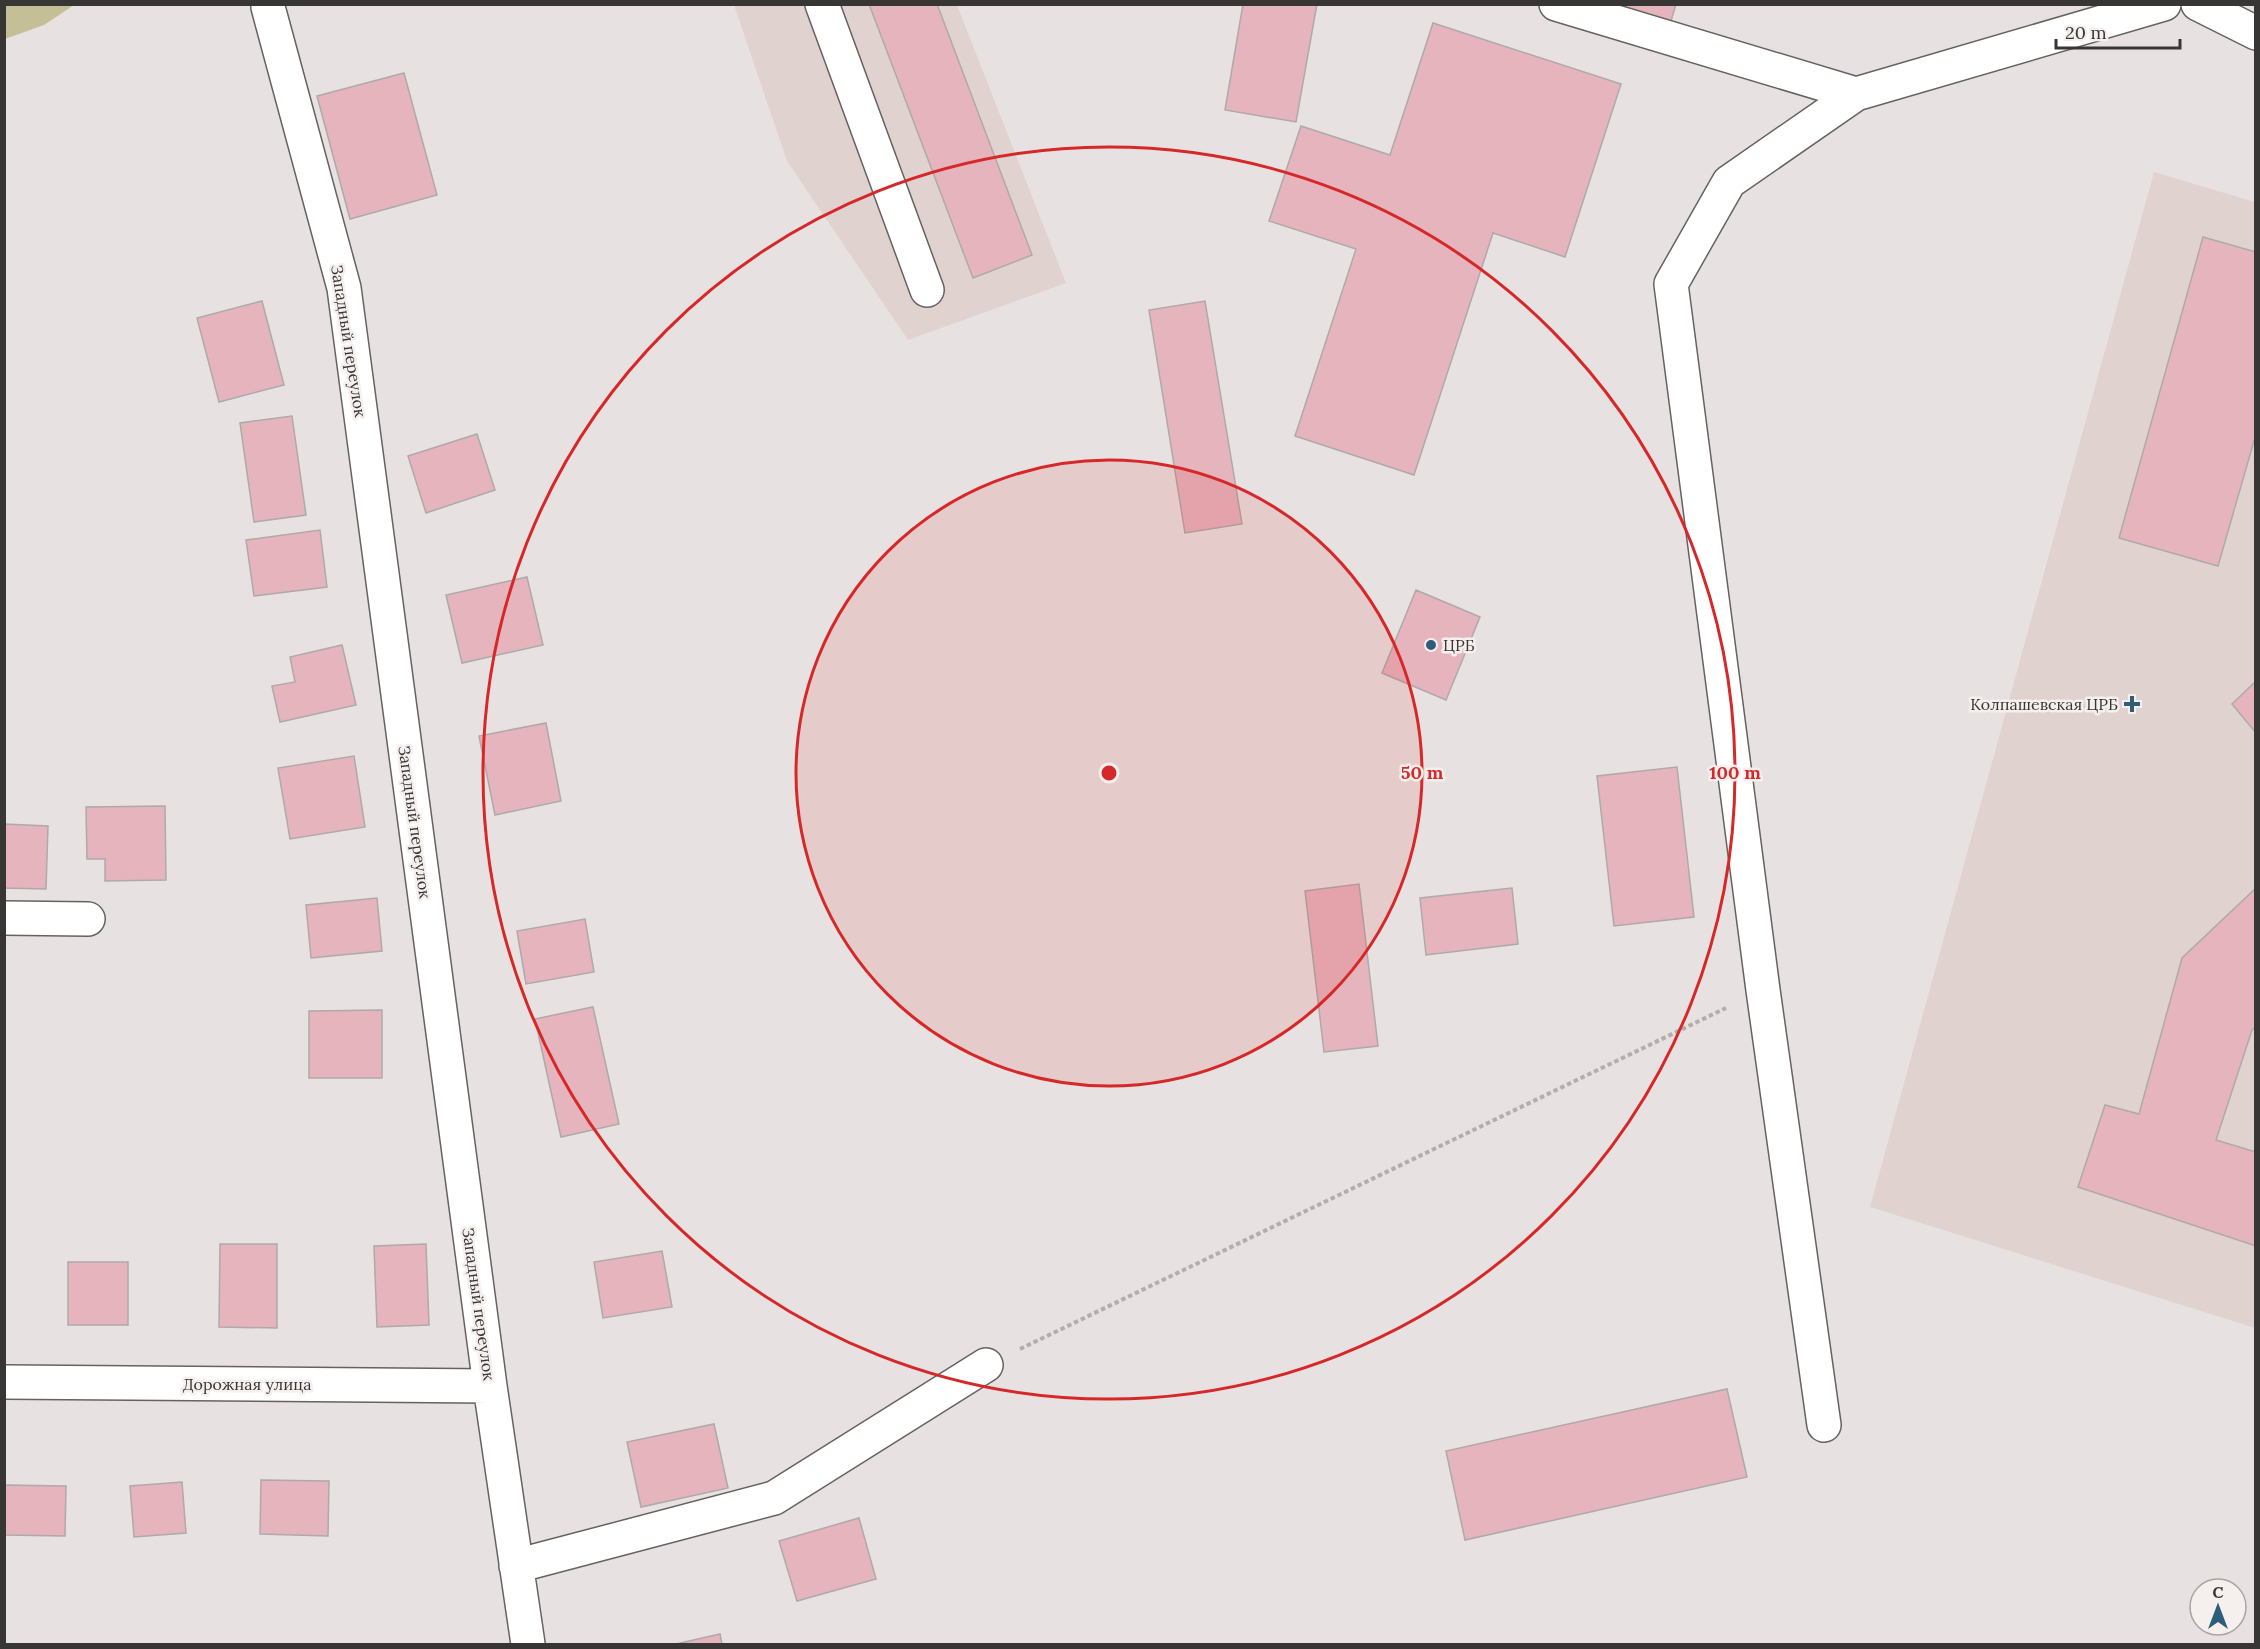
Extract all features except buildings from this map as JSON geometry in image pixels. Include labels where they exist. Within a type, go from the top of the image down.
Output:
[{"type":"street","points":[[822,4],[927,290]]},
{"type":"street","points":[[1556,4],[1856,94]]},
{"type":"street","points":[[1824,1425],[1763,990],[1671,284],[1729,182],[1856,94],[2164,4]]},
{"type":"street","points":[[2199,4],[2256,33]]},
{"type":"street","name":"Западный переулок","points":[[267,6],[344,288],[490,1386],[528,1644]]},
{"type":"street","points":[[4,918],[88,919]]},
{"type":"street","points":[[516,1566],[774,1498],[986,1365]]},
{"type":"street","name":"Дорожная улица","points":[[4,1382],[490,1386]]},
{"type":"path","points":[[986,1365],[1763,990]]},
{"type":"shaded area","points":[[4,5],[74,5],[44,25],[5,39]]},
{"type":"shaded area","points":[[734,5],[957,5],[1066,283],[908,340],[787,161]]},
{"type":"shaded area","name":"Колпашевская ЦРБ","points":[[2154,172],[2255,202],[2255,1328],[1870,1207]]},
{"type":"place","name":"ЦРБ","points":[[1431,645]]},
{"type":"place","name":"Колпашевская ЦРБ","points":[[2132,704]]}]
